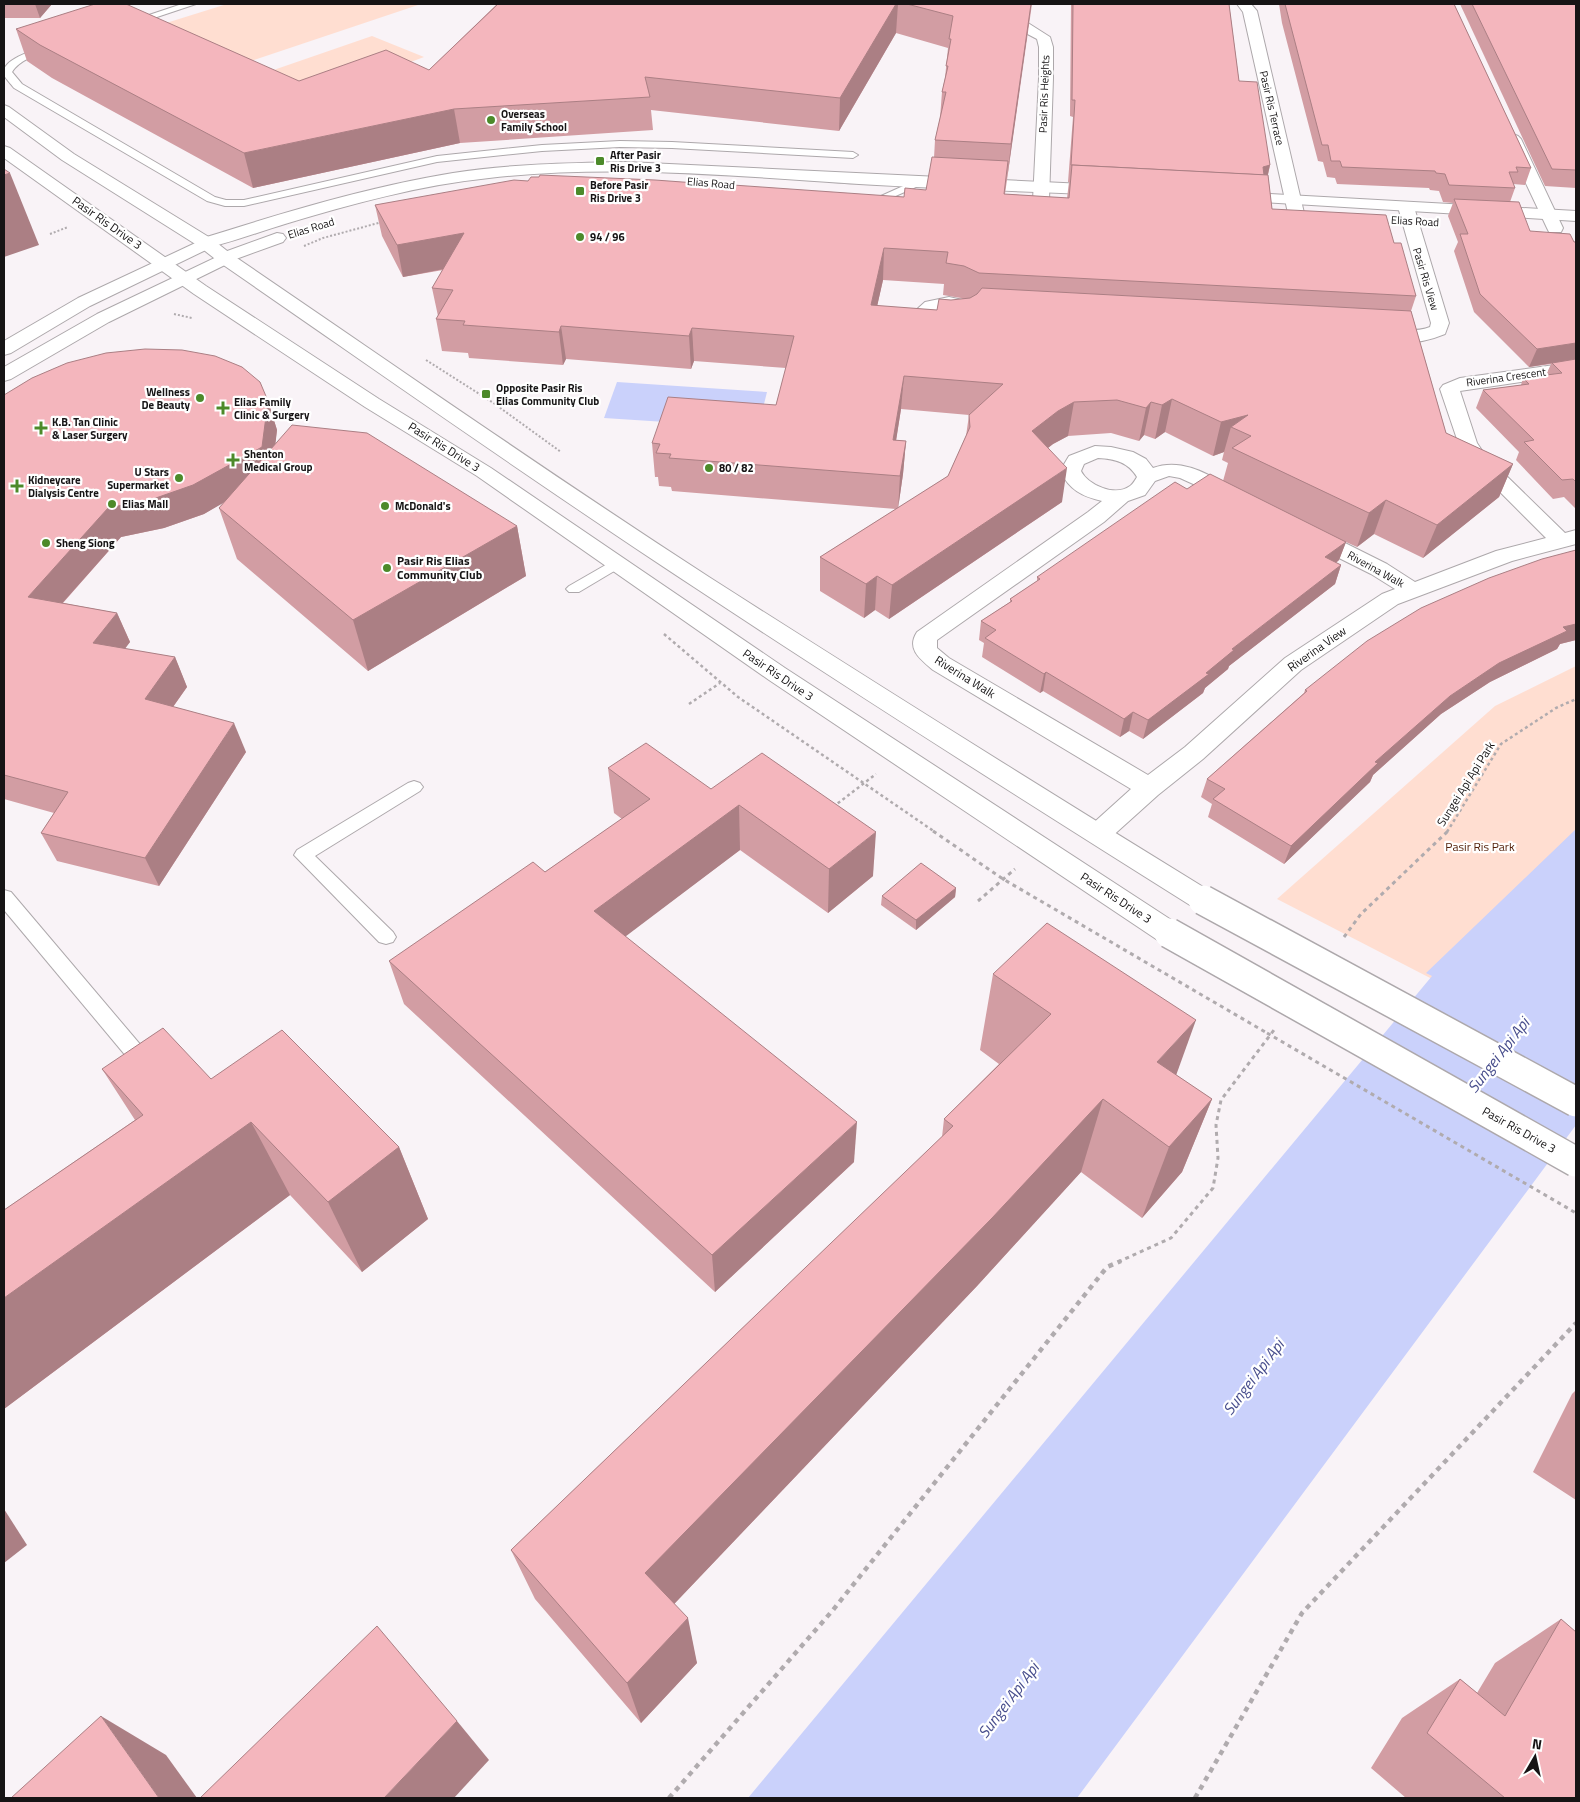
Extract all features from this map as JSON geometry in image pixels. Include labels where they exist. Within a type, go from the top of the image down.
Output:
[{"type":"street","name":"Pasir Ris Heights","points":[[940,4],[1015,23],[1043,37],[1046,47],[1046,78],[1040,194]]},
{"type":"street","name":"Pasir Ris Terrace","points":[[1244,4],[1250,11],[1294,207]]},
{"type":"street","points":[[4,110],[68,157],[216,251],[558,486],[687,572],[1014,783],[1203,900],[1576,1102]]},
{"type":"street","points":[[1508,128],[1552,222]]},
{"type":"street","name":"Pasir Ris Drive 3","points":[[4,151],[184,279],[372,403],[484,472],[616,564],[901,756],[1169,933],[1576,1162]]},
{"type":"street","name":"Elias Road","points":[[4,374],[103,318],[184,279],[216,251],[381,193],[444,180],[488,173],[614,166],[921,181],[1040,194],[1114,197]]},
{"type":"street","name":"Elias Road","points":[[4,349],[84,302],[164,263],[279,238],[364,212],[448,194],[538,182],[601,178],[657,179],[885,204],[1040,194]]},
{"type":"street","name":"Elias Road","points":[[1215,196],[1294,207],[1552,222],[1576,229]]},
{"type":"street","name":"Elias Road","points":[[1227,210],[1294,207]]},
{"type":"street","name":"Pasir Ris View","points":[[1361,335],[1420,337],[1438,330],[1440,323],[1407,214]]},
{"type":"street","name":"Elias Road","points":[[1552,222],[1576,216]]},
{"type":"street","points":[[970,312],[990,314]]},
{"type":"street","name":"Riverina Crescent","points":[[1568,539],[1478,459],[1466,444],[1450,389],[1460,384],[1576,368]]},
{"type":"street","name":"Riverina Walk","points":[[1122,495],[1095,493],[1077,484],[1071,476],[1070,468],[1074,461],[1083,455],[1095,452],[1112,452],[1136,460],[1143,467],[1148,477]]},
{"type":"street","name":"Riverina Walk","points":[[1150,788],[941,664],[925,651],[925,637],[1096,516],[1122,495],[1142,488],[1148,477],[1168,470],[1185,472],[1250,505]]},
{"type":"street","name":"Riverina Walk","points":[[1293,526],[1379,569],[1412,590]]},
{"type":"street","name":"Riverina View","points":[[1099,834],[1150,788],[1194,753],[1293,664],[1390,599],[1504,556],[1568,539]]},
{"type":"lane","points":[[124,25],[191,4]]},
{"type":"lane","points":[[58,46],[18,59],[7,72],[18,86],[211,199],[225,203],[244,203],[437,159],[542,148],[620,144],[672,145],[853,155]]},
{"type":"lane","points":[[437,159],[444,180]]},
{"type":"lane","points":[[864,179],[885,204],[921,181]]},
{"type":"lane","points":[[574,589],[616,564]]},
{"type":"lane","points":[[386,936],[303,855],[414,787]]},
{"type":"lane","points":[[4,897],[158,1080]]},
{"type":"path","points":[[298,248],[323,238],[388,220]]},
{"type":"path","points":[[50,234],[62,230]]},
{"type":"path","points":[[169,313],[192,318],[200,323]]},
{"type":"path","points":[[662,632],[720,683],[1003,879],[1576,1213]]},
{"type":"path","points":[[689,704],[720,683]]},
{"type":"path","name":"Sungei Api Api Park","points":[[1342,940],[1361,914],[1448,831],[1500,744],[1556,708],[1576,699]]},
{"type":"path","points":[[828,812],[863,783],[901,756]]},
{"type":"path","points":[[978,901],[1042,849]]},
{"type":"path","points":[[669,1798],[833,1610],[1107,1267],[1171,1238],[1213,1188],[1218,1158],[1216,1125],[1221,1100],[1278,1024]]},
{"type":"path","points":[[1195,1798],[1302,1613],[1576,1324]]},
{"type":"green space","points":[[227,4],[421,4],[239,65],[147,29]]},
{"type":"green space","points":[[372,36],[424,57],[294,106],[242,81]]},
{"type":"green space","name":"Pasir Ris Park","points":[[1576,666],[1576,898],[1434,980],[1277,899],[1495,706]]},
{"type":"water","points":[[617,382],[767,392],[758,428],[604,418]]},
{"type":"water","name":"Sungei Api Api","points":[[1576,829],[1576,1125],[1077,1798],[748,1798],[1432,976],[1426,973]]},
{"type":"building","points":[[95,4],[126,4],[299,81],[386,50],[429,70],[498,4],[896,4],[840,98],[645,77],[650,97],[454,109],[244,153],[40,45],[16,29]]},
{"type":"building","points":[[907,4],[1031,4],[1011,144],[935,140],[946,92],[942,92],[948,66],[946,66],[953,16]]},
{"type":"building","points":[[1073,4],[1229,4],[1239,81],[1257,82],[1270,165],[1263,167],[1264,175],[1071,165],[1075,100],[1072,100]]},
{"type":"building","points":[[1285,4],[1454,4],[1531,168],[1516,167],[1518,172],[1509,172],[1515,188],[1449,185],[1445,174],[1436,173],[1435,171],[1342,167],[1340,161],[1331,161],[1328,145],[1322,145]]},
{"type":"building","points":[[1472,4],[1576,4],[1576,170],[1552,169]]},
{"type":"building","points":[[932,157],[1008,161],[1004,194],[1069,198],[1072,165],[1268,175],[1272,209],[1386,215],[1394,243],[1401,243],[1416,296],[979,273],[964,266],[946,263],[948,252],[884,248],[871,305],[937,310],[939,299],[970,298],[982,288],[1411,311],[1446,433],[1513,464],[1437,525],[1386,500],[1369,513],[1232,448],[1251,436],[1231,427],[1248,415],[1221,422],[1172,399],[1162,405],[1151,402],[1146,408],[1117,400],[1074,402],[1058,411],[1032,431],[1067,468],[892,585],[877,576],[866,584],[820,557],[948,476],[970,427],[969,415],[1003,384],[904,376],[893,440],[906,441],[900,476],[669,458],[671,454],[656,453],[660,444],[652,443],[668,397],[776,405],[794,336],[692,328],[689,336],[561,326],[559,332],[463,325],[465,321],[436,319],[453,290],[432,288],[464,233],[397,245],[375,205],[514,180],[528,181],[531,177],[539,177],[540,175],[655,180],[696,183],[699,185],[733,185],[904,197],[905,188],[926,190]]},
{"type":"building","points":[[4,169],[10,173],[4,175]]},
{"type":"building","points":[[1454,199],[1519,202],[1530,231],[1570,234],[1574,242],[1576,242],[1576,343],[1537,349],[1480,294],[1460,234],[1468,234]]},
{"type":"building","points":[[145,349],[182,350],[215,356],[242,367],[260,382],[268,401],[262,447],[193,485],[153,499],[108,508],[28,597],[117,613],[93,643],[175,657],[145,699],[234,723],[145,858],[41,833],[68,792],[4,775],[4,395],[32,378],[67,363],[106,353]]},
{"type":"building","points":[[1576,359],[1576,482],[1573,479],[1562,480],[1524,442],[1534,440],[1483,390],[1529,384],[1523,378],[1562,373],[1552,363]]},
{"type":"building","points":[[292,425],[367,433],[517,526],[353,620],[219,508]]},
{"type":"building","points":[[1210,474],[1346,542],[1325,557],[1341,565],[1232,649],[1234,650],[1206,673],[1209,674],[1148,720],[1133,712],[1124,719],[985,638],[996,630],[981,621],[1012,601],[1010,599],[1040,579],[1037,577],[1175,482],[1187,489]]},
{"type":"building","points":[[1576,550],[1576,624],[1563,627],[1567,631],[1499,663],[1450,696],[1375,762],[1378,763],[1291,846],[1213,799],[1225,789],[1207,779],[1307,691],[1305,690],[1367,641],[1421,608],[1489,578],[1542,559]]},
{"type":"building","points":[[646,743],[711,789],[762,753],[876,832],[829,869],[739,805],[594,911],[857,1122],[712,1255],[389,961],[533,862],[545,872],[650,799],[608,768]]},
{"type":"building","points":[[921,863],[956,888],[916,920],[882,896]]},
{"type":"building","points":[[1047,923],[1196,1020],[1157,1062],[1212,1099],[1169,1147],[1103,1099],[992,1218],[645,1573],[688,1618],[627,1683],[511,1550],[953,1126],[944,1119],[1051,1014],[993,974]]},
{"type":"building","points":[[163,1028],[211,1079],[282,1030],[399,1147],[328,1202],[251,1122],[4,1298],[4,1210],[143,1115],[102,1069]]},
{"type":"building","points":[[1561,1619],[1576,1632],[1576,1798],[1505,1798],[1427,1733],[1460,1679],[1505,1716]]},
{"type":"building","points":[[377,1626],[457,1721],[384,1798],[200,1798]]},
{"type":"building","points":[[101,1716],[159,1798],[11,1798]]},
{"type":"place","name":"Overseas Family School","points":[[491,120]]},
{"type":"place","name":"After Pasir Ris Drive 3","points":[[600,161]]},
{"type":"place","name":"Before Pasir Ris Drive 3","points":[[580,191]]},
{"type":"place","name":"94 / 96","points":[[580,237]]},
{"type":"place","name":"Opposite Pasir Ris Elias Community Club","points":[[486,394]]},
{"type":"place","name":"Wellness De Beauty","points":[[200,398]]},
{"type":"place","name":"Elias Family Clinic & Surgery","points":[[223,408]]},
{"type":"place","name":"K.B. Tan Clinic & Laser Surgery","points":[[41,428]]},
{"type":"place","name":"Shenton Medical Group","points":[[233,460]]},
{"type":"place","name":"80 / 82","points":[[709,468]]},
{"type":"place","name":"U Stars Supermarket","points":[[179,478]]},
{"type":"place","name":"Kidneycare Dialysis Centre","points":[[17,486]]},
{"type":"place","name":"Elias Mall","points":[[112,504]]},
{"type":"place","name":"McDonald's","points":[[385,506]]},
{"type":"place","name":"Sheng Siong","points":[[46,543]]},
{"type":"place","name":"Pasir Ris Elias Community Club","points":[[387,568]]}]
